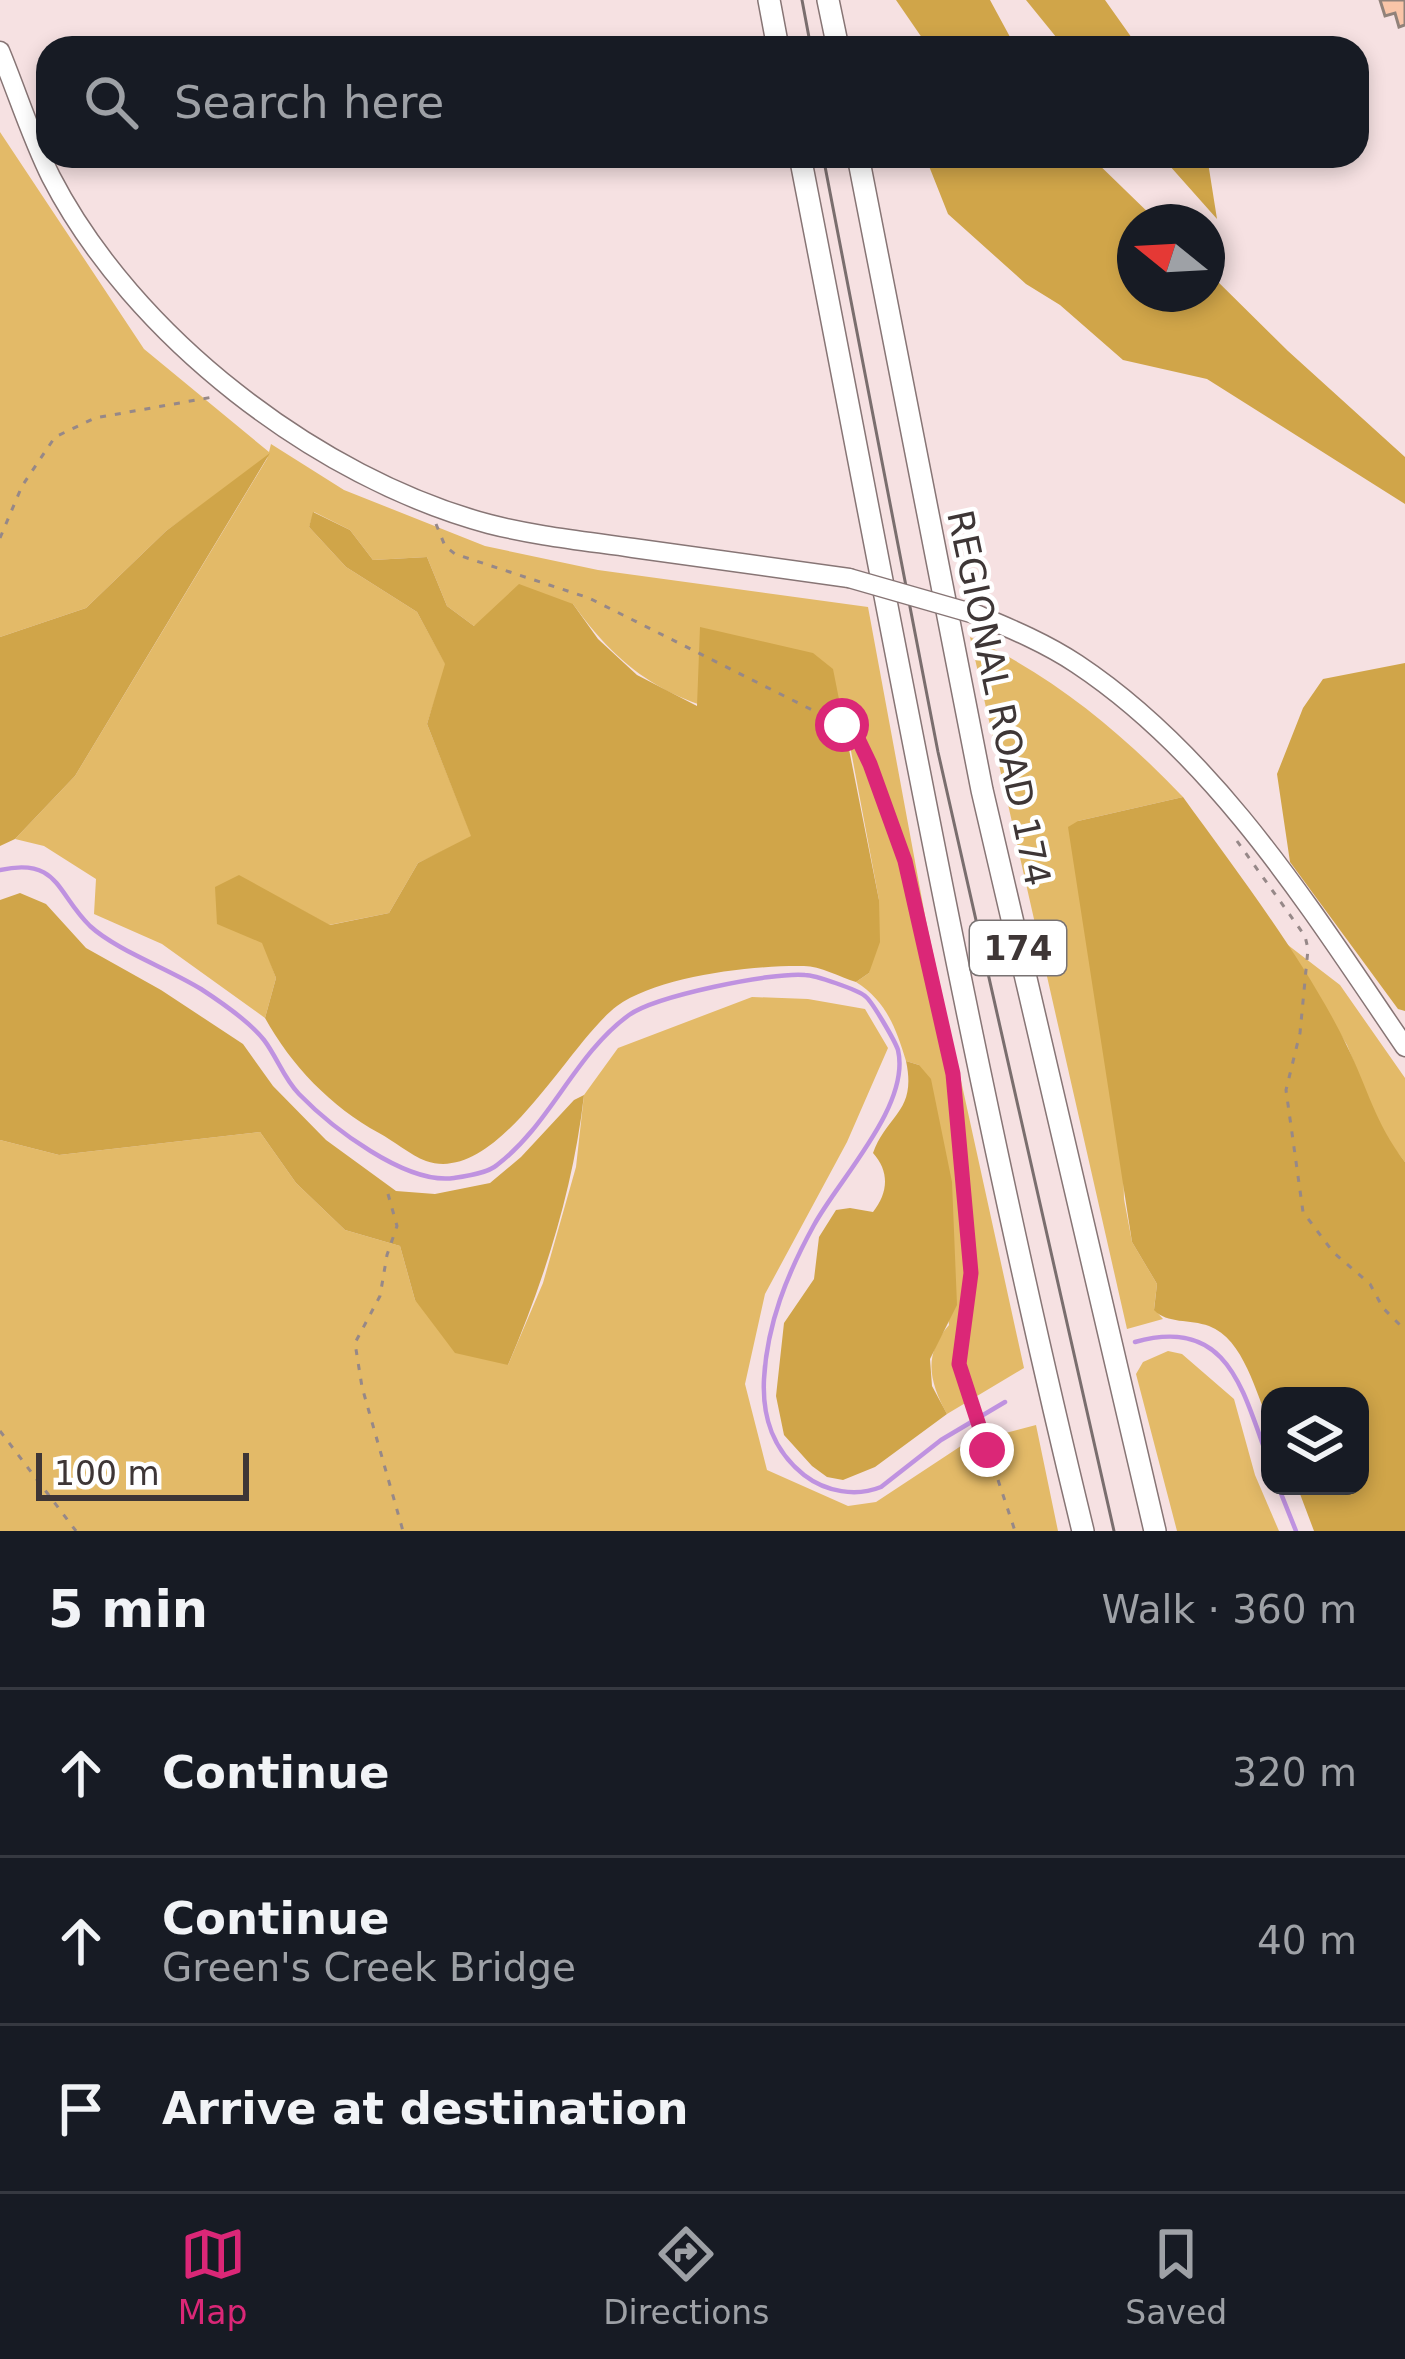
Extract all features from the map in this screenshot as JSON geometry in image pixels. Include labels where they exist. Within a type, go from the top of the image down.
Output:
[{"type":"highway","points":[[769,0],[776,36]]},
{"type":"highway","points":[[828,0],[836,36]]},
{"type":"highway","name":"174","points":[[802,168],[966,1013],[1083,1531]]},
{"type":"highway","name":"REGIONAL ROAD 174","points":[[860,168],[958,676],[1155,1531]]},
{"type":"highway","points":[[1108,1335],[1131,1383],[1169,1531]]},
{"type":"main road","points":[[0,51],[36,139]]},
{"type":"main road","points":[[48,168],[85,231],[148,311],[197,360],[297,434],[423,502],[488,524],[549,536],[848,578],[978,615],[1073,662],[1163,733],[1270,858],[1405,1047]]},
{"type":"path","points":[[0,538],[22,486],[55,437],[94,418],[174,402]]},
{"type":"path","points":[[436,522],[436,532],[455,554],[589,598],[842,725],[859,741],[905,861],[953,1074],[971,1273],[969,1311],[959,1350],[961,1370],[1015,1531]]},
{"type":"path","points":[[1229,829],[1305,936],[1308,949],[1300,1033],[1286,1090],[1303,1212],[1333,1252],[1370,1284],[1405,1330]]},
{"type":"path","points":[[388,1194],[397,1226],[380,1296],[355,1343],[362,1387],[404,1531]]},
{"type":"path","points":[[0,1431],[76,1531]]},
{"type":"shaded area","points":[[896,0],[990,0],[1010,36],[921,36]]},
{"type":"shaded area","points":[[1026,0],[1105,0],[1130,36],[1055,36]]},
{"type":"shaded area","points":[[0,132],[144,349],[269,452],[271,444],[344,490],[485,546],[598,570],[868,607],[926,921],[1024,1368],[947,1414],[936,1390],[932,1358],[949,1325],[919,1065],[906,1061],[888,1016],[856,982],[869,973],[879,900],[848,735],[728,713],[662,688],[602,641],[573,604],[474,626],[447,606],[427,557],[373,560],[350,530],[314,512],[309,527],[346,567],[417,612],[446,665],[427,724],[472,837],[418,863],[389,913],[329,925],[239,876],[276,978],[265,1018],[162,944],[94,914],[96,879],[44,846],[15,839],[75,776],[268,457],[166,531],[86,608],[0,637]]},
{"type":"shaded area","points":[[930,168],[1102,168],[1139,204],[1117,204],[1117,312],[1225,312],[1225,289],[1405,457],[1405,504],[1207,379],[1123,360],[1060,305],[1026,284],[948,214]]},
{"type":"shaded area","points":[[1172,168],[1209,168],[1215,204],[1204,204]]},
{"type":"shaded area","points":[[270,453],[75,776],[15,839],[0,846],[0,637],[86,608],[166,531]]},
{"type":"shaded area","points":[[313,512],[350,530],[373,560],[427,557],[447,606],[474,626],[519,584],[573,604],[598,639],[637,675],[697,706],[700,627],[813,653],[833,669],[879,900],[880,942],[869,973],[856,982],[810,966],[759,968],[707,974],[635,996],[598,1024],[505,1133],[479,1153],[453,1163],[420,1158],[329,1098],[287,1052],[265,1018],[276,978],[262,943],[217,924],[215,887],[239,875],[330,925],[389,913],[418,863],[471,836],[427,724],[445,664],[417,612],[346,567],[309,527]]},
{"type":"shaded area","points":[[970,637],[1029,669],[1084,707],[1183,797],[1078,821],[1124,1199],[1132,1242],[1157,1284],[1154,1309],[1163,1319],[1127,1329]]},
{"type":"shaded area","points":[[1405,663],[1405,1011],[1398,1009],[1290,862],[1277,774],[1303,708],[1323,679]]},
{"type":"shaded area","points":[[1183,797],[1312,983],[1405,1162],[1405,1531],[1314,1531],[1300,1495],[1369,1495],[1369,1387],[1261,1387],[1261,1403],[1240,1355],[1221,1333],[1154,1310],[1157,1284],[1132,1242],[1068,827]]},
{"type":"shaded area","points":[[20,893],[46,904],[86,948],[243,1044],[273,1086],[326,1140],[396,1191],[435,1194],[490,1183],[584,1095],[556,1233],[508,1365],[455,1353],[415,1300],[400,1246],[345,1230],[296,1183],[260,1132],[59,1155],[0,1140],[0,900]]},
{"type":"shaded area","points":[[1284,942],[1340,985],[1405,1078],[1405,1162],[1382,1133],[1347,1045]]},
{"type":"shaded area","points":[[752,997],[808,999],[865,1009],[888,1048],[847,1142],[765,1294],[745,1384],[767,1470],[848,1506],[876,1502],[964,1444],[1036,1425],[1058,1531],[0,1531],[0,1140],[59,1155],[260,1132],[296,1183],[345,1230],[400,1246],[415,1300],[508,1365],[543,1283],[576,1167],[584,1095],[618,1048]]},
{"type":"shaded area","points":[[906,1061],[919,1065],[931,1079],[952,1182],[957,1305],[930,1359],[932,1386],[947,1414],[875,1467],[843,1480],[827,1477],[812,1466],[784,1435],[776,1396],[784,1323],[814,1279],[819,1237],[836,1210],[873,1212],[882,1197],[884,1175],[873,1153],[904,1102]]},
{"type":"shaded area","points":[[1168,1351],[1182,1354],[1234,1399],[1261,1495],[1279,1531],[1177,1531],[1136,1374],[1143,1362]]},
{"type":"building","points":[[1380,0],[1405,0],[1405,25],[1399,27],[1395,13],[1385,16]]},
{"type":"waterway","points":[[0,870],[19,867],[45,873],[101,935],[201,989],[243,1019],[264,1040],[294,1088],[330,1122],[392,1163],[435,1178],[471,1175],[497,1165],[533,1130],[610,1031],[643,1008],[714,987],[789,975],[818,977],[861,993],[896,1045],[899,1071],[884,1117],[814,1225],[780,1300],[764,1379],[772,1432],[784,1455],[813,1481],[841,1491],[862,1492],[881,1487],[941,1440],[1005,1402]]},
{"type":"waterway","points":[[1135,1342],[1167,1337],[1193,1340],[1213,1350],[1241,1388],[1261,1439]]},
{"type":"waterway","points":[[1282,1495],[1296,1531]]},
{"type":"tram line","points":[[802,0],[809,36]]},
{"type":"tram line","points":[[825,168],[938,752],[1114,1531]]},
{"type":"route","points":[[842,725],[859,741],[870,764],[905,861],[953,1074],[971,1273],[959,1364],[987,1450]]}]
